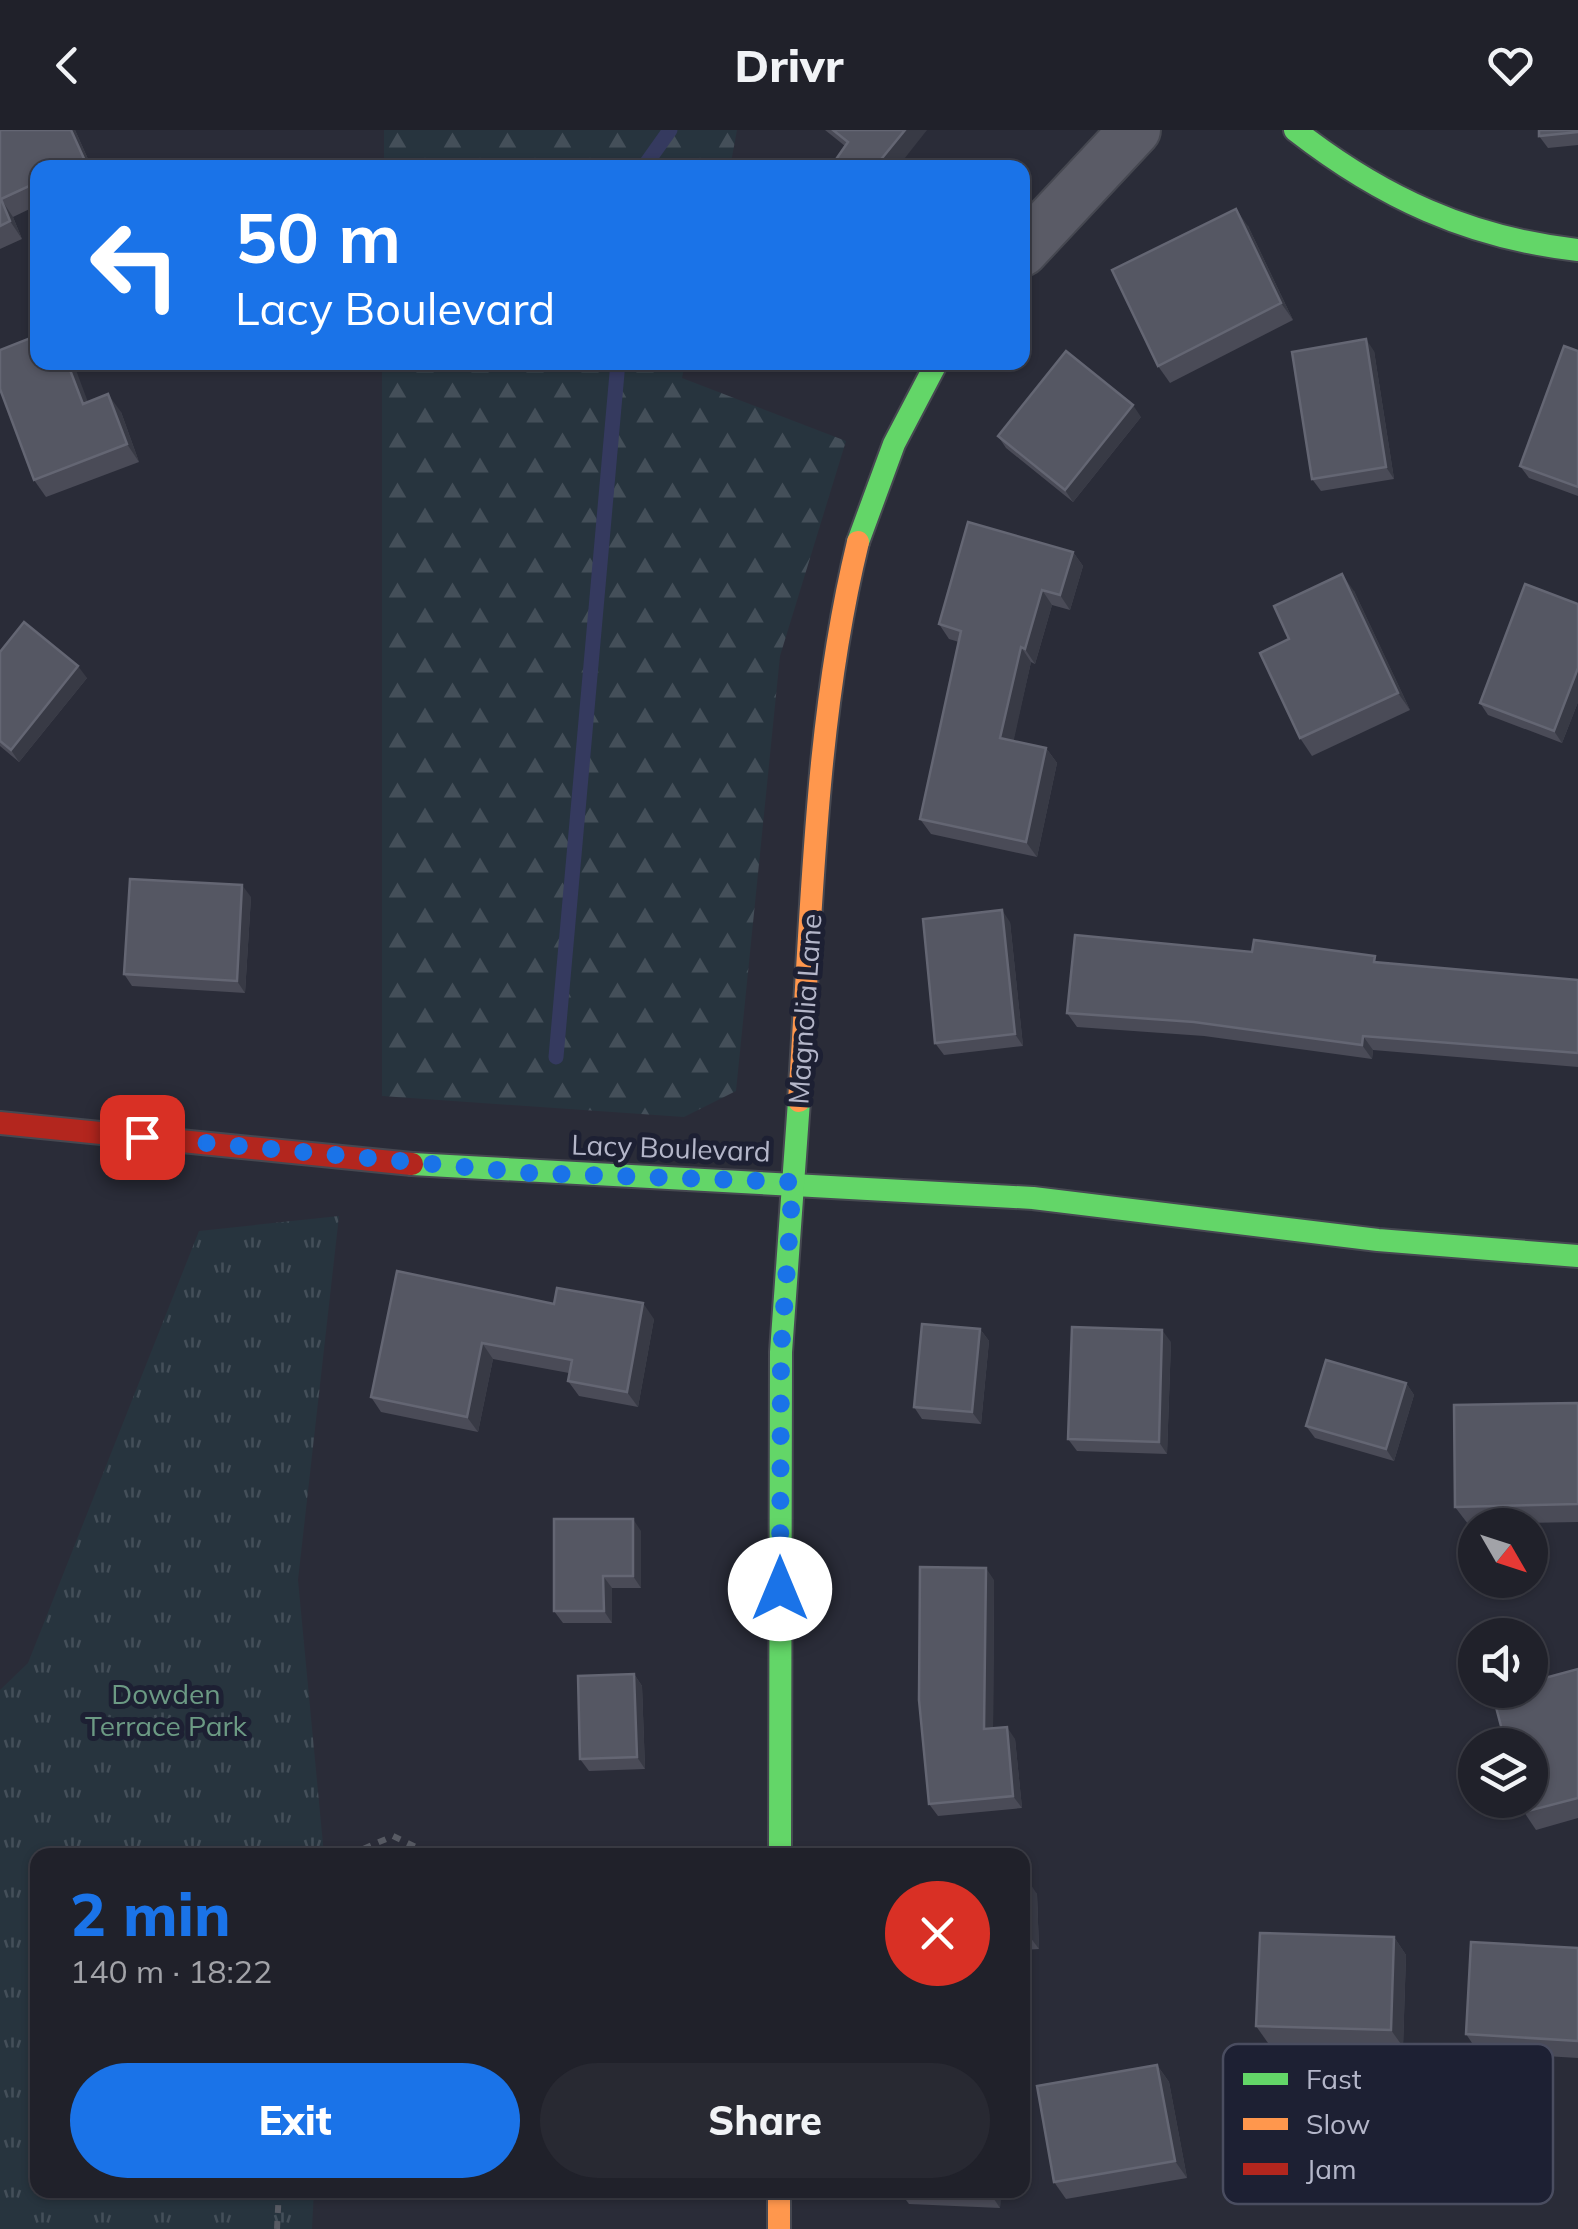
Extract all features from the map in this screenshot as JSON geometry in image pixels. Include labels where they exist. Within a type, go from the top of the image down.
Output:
[{"type":"street","points":[[1030,242],[1135,130]]},
{"type":"street","points":[[1296,130],[1348,173],[1410,210],[1476,234],[1578,250]]},
{"type":"street","name":"Magnolia Lane","points":[[780,1848],[781,1352],[820,798],[840,611],[862,525],[894,444],[933,370]]},
{"type":"street","name":"Lacy Boulevard","points":[[0,1123],[377,1162],[1033,1198],[1378,1240],[1578,1256]]},
{"type":"street","points":[[779,2198],[779,2229]]},
{"type":"path","points":[[365,1848],[393,1836],[418,1848]]},
{"type":"path","points":[[277,2229],[279,2198]]},
{"type":"green space","points":[[384,130],[737,130],[731,160],[384,160]]},
{"type":"green space","points":[[382,370],[684,370],[682,378],[846,441],[780,656],[736,1091],[684,1117],[382,1096]]},
{"type":"green space","name":"Dowden Terrace Park","points":[[339,1216],[298,1580],[323,1848],[30,1848],[30,2198],[314,2198],[312,2229],[0,2229],[0,1690],[28,1663],[199,1231]]},
{"type":"building","points":[[0,130],[71,130],[85,160],[30,160],[30,186],[1,199],[10,221],[0,226]]},
{"type":"building","points":[[833,130],[905,130],[881,160],[836,160],[848,142]]},
{"type":"building","points":[[1539,130],[1578,130],[1578,132],[1539,136]]},
{"type":"building","points":[[1236,209],[1281,303],[1158,366],[1112,270]]},
{"type":"building","points":[[30,338],[30,370],[70,370],[83,404],[108,394],[127,444],[34,480],[0,389],[0,350]]},
{"type":"building","points":[[1366,339],[1386,467],[1312,479],[1292,352]]},
{"type":"building","points":[[1564,346],[1578,351],[1578,487],[1520,466]]},
{"type":"building","points":[[1066,351],[1133,405],[1065,490],[998,436]]},
{"type":"building","points":[[968,522],[1073,552],[1060,595],[1042,590],[1025,649],[1021,647],[1000,738],[1046,748],[1026,842],[920,819],[961,631],[939,624]]},
{"type":"building","points":[[1342,574],[1398,693],[1300,738],[1260,653],[1289,639],[1274,606]]},
{"type":"building","points":[[1525,584],[1578,604],[1578,668],[1554,731],[1480,703]]},
{"type":"building","points":[[24,622],[78,666],[11,750],[0,741],[0,652]]},
{"type":"building","points":[[130,879],[242,885],[237,981],[124,974]]},
{"type":"building","points":[[1002,910],[1015,1034],[935,1043],[923,919]]},
{"type":"building","points":[[1075,935],[1252,952],[1254,940],[1375,956],[1374,962],[1578,980],[1578,1053],[1363,1036],[1362,1045],[1194,1022],[1067,1013]]},
{"type":"building","points":[[397,1271],[554,1304],[557,1288],[643,1303],[627,1392],[568,1381],[572,1360],[482,1343],[467,1417],[371,1397]]},
{"type":"building","points":[[922,1324],[980,1329],[972,1412],[914,1407]]},
{"type":"building","points":[[1072,1327],[1162,1330],[1159,1442],[1068,1439]]},
{"type":"building","points":[[1326,1360],[1406,1383],[1386,1449],[1306,1426]]},
{"type":"building","points":[[1578,1403],[1578,1504],[1455,1507],[1454,1405]]},
{"type":"building","points":[[554,1519],[633,1519],[633,1576],[603,1576],[604,1611],[554,1611]]},
{"type":"building","points":[[920,1567],[986,1568],[984,1729],[1007,1727],[1013,1796],[929,1804],[919,1700]]},
{"type":"building","points":[[1578,1669],[1578,1798],[1548,1806],[1548,1728],[1502,1728],[1496,1708],[1548,1708],[1548,1677]]},
{"type":"building","points":[[634,1674],[637,1757],[580,1759],[578,1676]]},
{"type":"building","points":[[1260,1933],[1394,1937],[1391,2030],[1256,2026]]},
{"type":"building","points":[[1471,1942],[1578,1948],[1578,2041],[1466,2034]]},
{"type":"building","points":[[1157,2065],[1175,2161],[1054,2182],[1037,2086]]},
{"type":"waterway","points":[[649,160],[670,130]]},
{"type":"waterway","points":[[556,1057],[617,370]]},
{"type":"traffic: fast","points":[[1295,130],[1360,175],[1428,211],[1500,236],[1578,250]]},
{"type":"traffic: fast","points":[[858,542],[894,444],[933,370]]},
{"type":"traffic: fast","points":[[780,1848],[781,1352],[799,1101]]},
{"type":"traffic: fast","points":[[412,1164],[1033,1198],[1378,1240],[1578,1256]]},
{"type":"traffic: slow","points":[[799,1101],[823,750],[843,610],[858,542]]},
{"type":"traffic: slow","points":[[779,2198],[779,2229]]},
{"type":"traffic: jam","points":[[0,1123],[412,1164]]},
{"type":"route","points":[[142,1137],[377,1162],[530,1173],[793,1182],[781,1352],[780,1589]]}]
